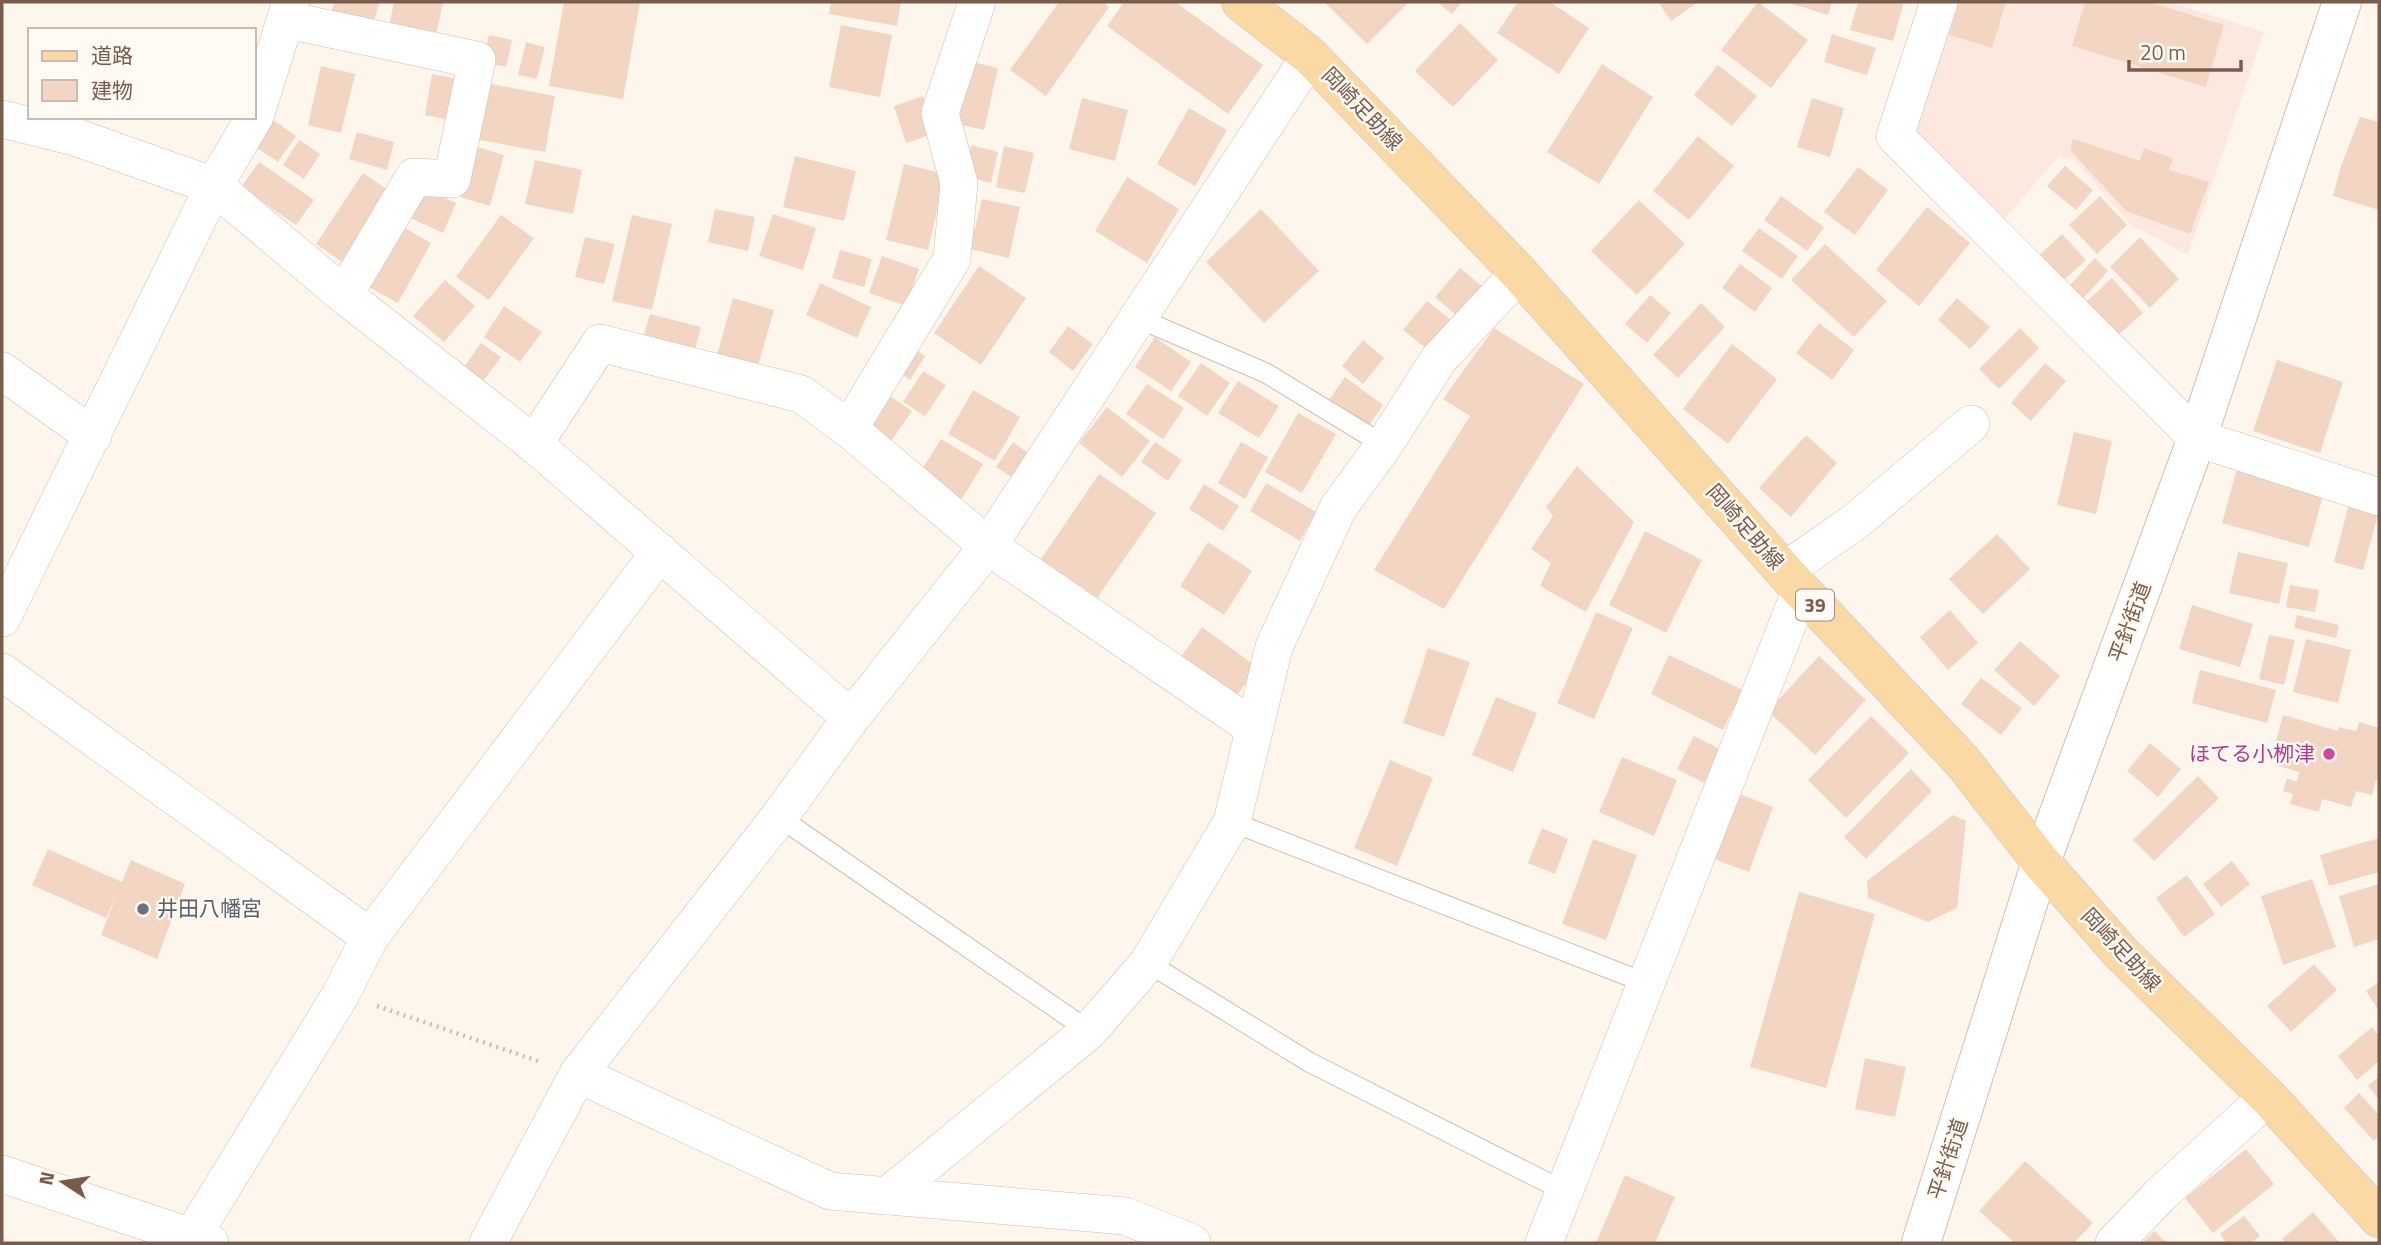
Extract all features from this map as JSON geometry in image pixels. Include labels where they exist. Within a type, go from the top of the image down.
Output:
[{"type":"main road","name":"岡崎足助線","points":[[1254,5],[1310,56],[1519,273],[1792,580],[1962,761],[2041,862],[2122,954],[2268,1097],[2379,1218]]},
{"type":"street","points":[[849,429],[952,259],[959,183],[940,113],[977,2]]},
{"type":"street","points":[[1939,2],[1895,136],[2197,438],[2379,497]]},
{"type":"street","name":"平針街道","points":[[1921,1243],[2041,862],[2197,438],[2343,2]]},
{"type":"street","points":[[256,113],[289,11],[477,60],[452,179],[414,177],[344,295]]},
{"type":"street","points":[[488,1243],[578,1074],[779,817],[851,718],[988,546],[1140,319],[1310,56]]},
{"type":"street","points":[[2,119],[75,137],[214,186],[344,295],[534,444],[851,718]]},
{"type":"street","points":[[2,618],[214,186],[253,119]]},
{"type":"street","points":[[887,1196],[1089,1031],[1148,963],[1232,822],[1274,647],[1338,508],[1384,445],[1439,359],[1519,273]]},
{"type":"street","points":[[534,444],[600,343],[801,394],[849,429],[988,546],[1254,728]]},
{"type":"street","points":[[2,371],[93,436]]},
{"type":"street","points":[[1544,1243],[1646,983],[1792,580],[1856,521],[1971,424]]},
{"type":"street","points":[[2,1174],[196,1241],[341,994],[370,937],[660,552]]},
{"type":"street","points":[[2,671],[370,937]]},
{"type":"street","points":[[578,1074],[830,1191],[1125,1216],[1192,1243]]},
{"type":"street","points":[[2114,1243],[2160,1195],[2268,1097]]},
{"type":"lane","points":[[1140,319],[1266,373],[1384,445]]},
{"type":"lane","points":[[779,817],[1089,1031]]},
{"type":"lane","points":[[1232,822],[1646,983]]},
{"type":"lane","points":[[1148,963],[1310,1062],[1564,1191]]},
{"type":"path","points":[[341,994],[578,1074]]},
{"type":"shaded area","points":[[1952,2],[2170,2],[2264,32],[2188,255],[2132,226],[2074,160],[2059,156],[2001,223],[1911,134]]},
{"type":"building","points":[[334,2],[379,2],[374,23],[331,14]]},
{"type":"building","points":[[394,2],[443,2],[434,46],[387,36]]},
{"type":"building","points":[[564,2],[640,2],[623,99],[549,86]]},
{"type":"building","points":[[831,2],[901,2],[897,26],[829,14]]},
{"type":"building","points":[[1059,2],[1103,2],[1109,7],[1046,96],[1010,70]]},
{"type":"building","points":[[1124,2],[1175,2],[1263,65],[1228,114],[1107,26]]},
{"type":"building","points":[[1324,2],[1409,2],[1367,44]]},
{"type":"building","points":[[1437,2],[1462,2],[1452,14]]},
{"type":"building","points":[[1518,2],[1550,2],[1589,28],[1559,74],[1497,33]]},
{"type":"building","points":[[1658,2],[1698,2],[1671,21]]},
{"type":"building","points":[[1758,2],[1808,40],[1771,88],[1721,50]]},
{"type":"building","points":[[1786,2],[1832,2],[1828,15]]},
{"type":"building","points":[[1858,2],[1904,2],[1893,41],[1850,30]]},
{"type":"building","points":[[1959,2],[2006,2],[1992,48],[1949,35]]},
{"type":"building","points":[[2085,2],[2149,2],[2224,25],[2206,87],[2072,46]]},
{"type":"building","points":[[1460,23],[1498,60],[1453,107],[1415,71]]},
{"type":"building","points":[[841,25],[892,35],[880,97],[829,87]]},
{"type":"building","points":[[1832,34],[1876,48],[1867,75],[1824,62]]},
{"type":"building","points":[[489,35],[512,40],[506,67],[483,62]]},
{"type":"building","points":[[526,42],[545,47],[537,79],[518,75]]},
{"type":"building","points":[[968,61],[998,68],[984,130],[953,123]]},
{"type":"building","points":[[1602,64],[1653,97],[1599,184],[1547,152]]},
{"type":"building","points":[[1718,65],[1757,96],[1732,126],[1694,95]]},
{"type":"building","points":[[321,66],[355,74],[341,133],[308,125]]},
{"type":"building","points":[[432,74],[462,80],[454,121],[425,115]]},
{"type":"building","points":[[486,83],[555,96],[545,152],[475,139]]},
{"type":"building","points":[[923,96],[936,133],[906,143],[894,106]]},
{"type":"building","points":[[1082,98],[1128,110],[1115,161],[1069,149]]},
{"type":"building","points":[[1812,98],[1844,108],[1830,157],[1797,147]]},
{"type":"building","points":[[1189,108],[1227,130],[1195,186],[1157,164]]},
{"type":"building","points":[[2360,117],[2379,122],[2379,210],[2333,196],[2341,166]]},
{"type":"building","points":[[272,119],[296,136],[278,162],[254,146]]},
{"type":"building","points":[[357,132],[394,142],[387,170],[349,159]]},
{"type":"building","points":[[1698,136],[1734,166],[1689,220],[1653,191]]},
{"type":"building","points":[[2073,139],[2140,161],[2144,148],[2173,158],[2169,170],[2209,182],[2190,234],[2126,211],[2070,150]]},
{"type":"building","points":[[299,140],[320,154],[304,179],[283,165]]},
{"type":"building","points":[[471,145],[504,155],[490,206],[457,196]]},
{"type":"building","points":[[971,145],[998,152],[991,183],[964,176]]},
{"type":"building","points":[[1004,146],[1034,153],[1025,193],[996,187]]},
{"type":"building","points":[[795,156],[856,171],[844,221],[783,207]]},
{"type":"building","points":[[535,160],[582,170],[573,214],[525,204]]},
{"type":"building","points":[[259,162],[314,200],[296,225],[241,187]]},
{"type":"building","points":[[904,164],[946,174],[928,250],[886,240]]},
{"type":"building","points":[[2065,166],[2093,190],[2076,210],[2047,186]]},
{"type":"building","points":[[1858,167],[1888,190],[1855,235],[1824,212]]},
{"type":"building","points":[[363,173],[395,195],[348,266],[316,244]]},
{"type":"building","points":[[1127,177],[1179,209],[1147,263],[1095,231]]},
{"type":"building","points":[[420,186],[456,203],[443,233],[406,216]]},
{"type":"building","points":[[1781,196],[1824,227],[1807,251],[1764,220]]},
{"type":"building","points":[[2100,196],[2127,225],[2097,254],[2069,225]]},
{"type":"building","points":[[982,199],[1020,207],[1009,258],[970,249]]},
{"type":"building","points":[[1639,200],[1685,244],[1637,295],[1591,251]]},
{"type":"building","points":[[1927,207],[1970,243],[1919,306],[1876,270]]},
{"type":"building","points":[[715,209],[755,217],[748,251],[708,242]]},
{"type":"building","points":[[1261,209],[1319,271],[1264,323],[1206,262]]},
{"type":"building","points":[[773,214],[816,228],[803,270],[759,256]]},
{"type":"building","points":[[501,215],[534,238],[489,300],[456,277]]},
{"type":"building","points":[[632,215],[672,224],[652,310],[612,301]]},
{"type":"building","points":[[396,223],[431,243],[398,303],[363,284]]},
{"type":"building","points":[[1759,228],[1798,256],[1782,279],[1742,251]]},
{"type":"building","points":[[2062,234],[2086,260],[2055,288],[2031,263]]},
{"type":"building","points":[[585,237],[615,244],[604,284],[575,277]]},
{"type":"building","points":[[2140,237],[2179,279],[2150,308],[2110,267]]},
{"type":"building","points":[[1825,244],[1887,301],[1854,337],[1791,280]]},
{"type":"building","points":[[840,250],[872,259],[864,287],[832,278]]},
{"type":"building","points":[[882,256],[919,269],[906,306],[869,293]]},
{"type":"building","points":[[2095,258],[2108,271],[2082,300],[2068,287]]},
{"type":"building","points":[[1740,264],[1772,288],[1755,312],[1722,288]]},
{"type":"building","points":[[979,266],[1026,298],[981,365],[934,333]]},
{"type":"building","points":[[1460,268],[1483,287],[1457,316],[1435,297]]},
{"type":"building","points":[[2112,278],[2143,313],[2117,336],[2086,302]]},
{"type":"building","points":[[445,280],[475,306],[444,342],[413,316]]},
{"type":"building","points":[[820,283],[871,307],[857,338],[806,315]]},
{"type":"building","points":[[1650,295],[1671,313],[1647,343],[1625,324]]},
{"type":"building","points":[[733,298],[774,310],[758,366],[717,355]]},
{"type":"building","points":[[1957,298],[1990,327],[1970,349],[1938,320]]},
{"type":"building","points":[[1427,301],[1452,321],[1428,350],[1403,330]]},
{"type":"building","points":[[1701,303],[1725,327],[1678,378],[1653,355]]},
{"type":"building","points":[[504,306],[542,332],[520,362],[484,337]]},
{"type":"building","points":[[650,314],[701,327],[693,358],[641,345]]},
{"type":"building","points":[[1819,323],[1854,350],[1832,380],[1796,353]]},
{"type":"building","points":[[1068,326],[1093,344],[1073,371],[1049,352]]},
{"type":"building","points":[[1494,328],[1584,384],[1444,609],[1374,570],[1470,416],[1443,399]]},
{"type":"building","points":[[2020,328],[2039,348],[1999,389],[1979,369]]},
{"type":"building","points":[[1155,337],[1191,362],[1171,391],[1135,367]]},
{"type":"building","points":[[1363,340],[1384,358],[1363,384],[1342,366]]},
{"type":"building","points":[[481,343],[501,357],[484,380],[464,367]]},
{"type":"building","points":[[1732,344],[1777,379],[1728,444],[1683,409]]},
{"type":"building","points":[[908,345],[925,356],[910,380],[893,369]]},
{"type":"building","points":[[2277,360],[2343,382],[2320,453],[2253,431]]},
{"type":"building","points":[[1201,363],[1230,383],[1207,416],[1178,396]]},
{"type":"building","points":[[2045,363],[2066,381],[2031,421],[2011,403]]},
{"type":"building","points":[[923,371],[946,385],[925,416],[903,402]]},
{"type":"building","points":[[1345,377],[1383,405],[1368,427],[1329,400]]},
{"type":"building","points":[[1238,381],[1279,406],[1259,438],[1218,413]]},
{"type":"building","points":[[1147,384],[1184,408],[1163,439],[1126,414]]},
{"type":"building","points":[[973,390],[1020,417],[995,461],[948,434]]},
{"type":"building","points":[[887,394],[912,411],[887,447],[862,430]]},
{"type":"building","points":[[1107,407],[1150,441],[1122,477],[1079,443]]},
{"type":"building","points":[[1298,413],[1336,434],[1302,493],[1265,472]]},
{"type":"building","points":[[2074,432],[2112,441],[2096,514],[2057,505]]},
{"type":"building","points":[[1806,435],[1837,463],[1791,517],[1759,488]]},
{"type":"building","points":[[941,439],[983,464],[961,500],[919,474]]},
{"type":"building","points":[[1013,442],[1031,455],[1014,479],[996,467]]},
{"type":"building","points":[[1155,442],[1182,460],[1168,481],[1141,462]]},
{"type":"building","points":[[1241,442],[1268,457],[1245,499],[1218,483]]},
{"type":"building","points":[[1577,466],[1634,522],[1586,612],[1540,586],[1551,563],[1531,549],[1553,516],[1546,507]]},
{"type":"building","points":[[2237,469],[2324,492],[2309,547],[2222,523]]},
{"type":"building","points":[[1099,474],[1156,513],[1093,604],[1037,565]]},
{"type":"building","points":[[1266,483],[1316,512],[1300,541],[1250,511]]},
{"type":"building","points":[[1204,484],[1239,506],[1223,531],[1189,509]]},
{"type":"building","points":[[2349,504],[2379,511],[2363,570],[2334,562]]},
{"type":"building","points":[[1645,531],[1702,560],[1666,633],[1609,605]]},
{"type":"building","points":[[1997,534],[2030,569],[1983,614],[1949,579]]},
{"type":"building","points":[[1208,542],[1252,571],[1224,615],[1180,586]]},
{"type":"building","points":[[2238,552],[2288,563],[2279,604],[2229,593]]},
{"type":"building","points":[[2290,585],[2319,590],[2315,612],[2286,607]]},
{"type":"building","points":[[2192,605],[2253,624],[2240,667],[2179,649]]},
{"type":"building","points":[[1950,610],[1978,643],[1948,670],[1920,637]]},
{"type":"building","points":[[1596,612],[1633,628],[1594,719],[1557,703]]},
{"type":"building","points":[[2297,615],[2339,625],[2336,638],[2294,628]]},
{"type":"building","points":[[1202,627],[1257,667],[1231,704],[1176,664]]},
{"type":"building","points":[[2269,635],[2295,640],[2284,685],[2259,679]]},
{"type":"building","points":[[2306,639],[2351,650],[2338,703],[2293,692]]},
{"type":"building","points":[[2020,641],[2060,676],[2034,706],[1994,670]]},
{"type":"building","points":[[1428,648],[1470,662],[1444,737],[1403,723]]},
{"type":"building","points":[[1669,655],[1743,690],[1723,730],[1651,694]]},
{"type":"building","points":[[1819,656],[1866,700],[1815,755],[1768,711]]},
{"type":"building","points":[[2200,670],[2276,690],[2267,723],[2192,703]]},
{"type":"building","points":[[1981,678],[2022,708],[2001,735],[1961,704]]},
{"type":"building","points":[[1496,697],[1537,713],[1513,772],[1472,755]]},
{"type":"building","name":"ほてる小栁津","points":[[2283,715],[2338,731],[2338,727],[2356,731],[2359,722],[2379,728],[2379,781],[2376,780],[2372,795],[2356,791],[2351,807],[2322,799],[2319,812],[2290,804],[2293,794],[2283,791],[2287,778],[2297,782],[2299,772],[2276,765],[2283,743],[2276,741]]},
{"type":"building","points":[[1871,716],[1909,753],[1846,818],[1808,780]]},
{"type":"building","points":[[1694,736],[1720,749],[1704,783],[1677,769]]},
{"type":"building","points":[[2150,743],[2181,769],[2158,797],[2127,771]]},
{"type":"building","points":[[1622,757],[1677,780],[1654,836],[1599,812]]},
{"type":"building","points":[[1390,760],[1433,778],[1397,866],[1354,848]]},
{"type":"building","points":[[1911,769],[1932,791],[1866,859],[1844,837]]},
{"type":"building","points":[[2198,776],[2219,798],[2154,861],[2133,840]]},
{"type":"building","points":[[1732,791],[1773,807],[1749,872],[1708,857]]},
{"type":"building","points":[[1953,815],[1966,821],[1957,908],[1928,922],[1868,898],[1867,881]]},
{"type":"building","points":[[1542,828],[1568,839],[1555,874],[1528,863]]},
{"type":"building","points":[[2379,838],[2379,872],[2329,886],[2320,855]]},
{"type":"building","points":[[1593,839],[1637,855],[1606,940],[1562,924]]},
{"type":"building","name":"井田八幡宮","points":[[48,849],[122,882],[131,860],[185,884],[157,959],[101,935],[117,894],[106,918],[32,885]]},
{"type":"building","points":[[2232,861],[2250,884],[2221,907],[2203,884]]},
{"type":"building","points":[[2187,875],[2215,914],[2184,937],[2156,898]]},
{"type":"building","points":[[2312,879],[2336,947],[2283,965],[2261,896]]},
{"type":"building","points":[[2379,884],[2379,939],[2354,947],[2339,896]]},
{"type":"building","points":[[1799,892],[1875,914],[1826,1088],[1750,1067]]},
{"type":"building","points":[[2314,964],[2337,990],[2291,1032],[2267,1006]]},
{"type":"building","points":[[2379,982],[2379,1011],[2366,991]]},
{"type":"building","points":[[2372,1027],[2379,1036],[2379,1061],[2357,1080],[2338,1056]]},
{"type":"building","points":[[1865,1058],[1906,1067],[1895,1117],[1855,1109]]},
{"type":"building","points":[[2379,1076],[2379,1100],[2368,1086]]},
{"type":"building","points":[[2359,1093],[2379,1115],[2379,1136],[2374,1141],[2344,1108]]},
{"type":"building","points":[[2246,1149],[2274,1184],[2213,1233],[2185,1198]]},
{"type":"building","points":[[2025,1161],[2093,1223],[2074,1243],[2015,1243],[1979,1211]]},
{"type":"building","points":[[1625,1175],[1675,1197],[1655,1243],[1596,1243]]},
{"type":"building","points":[[2313,1212],[2340,1243],[2286,1243],[2282,1239]]},
{"type":"building","points":[[2244,1216],[2260,1236],[2250,1243],[2226,1243],[2220,1234]]},
{"type":"building","points":[[2154,1231],[2167,1243],[2142,1243]]},
{"type":"place","name":"ほてる小栁津","points":[[2329,754]]},
{"type":"place","name":"井田八幡宮","points":[[143,909]]}]
